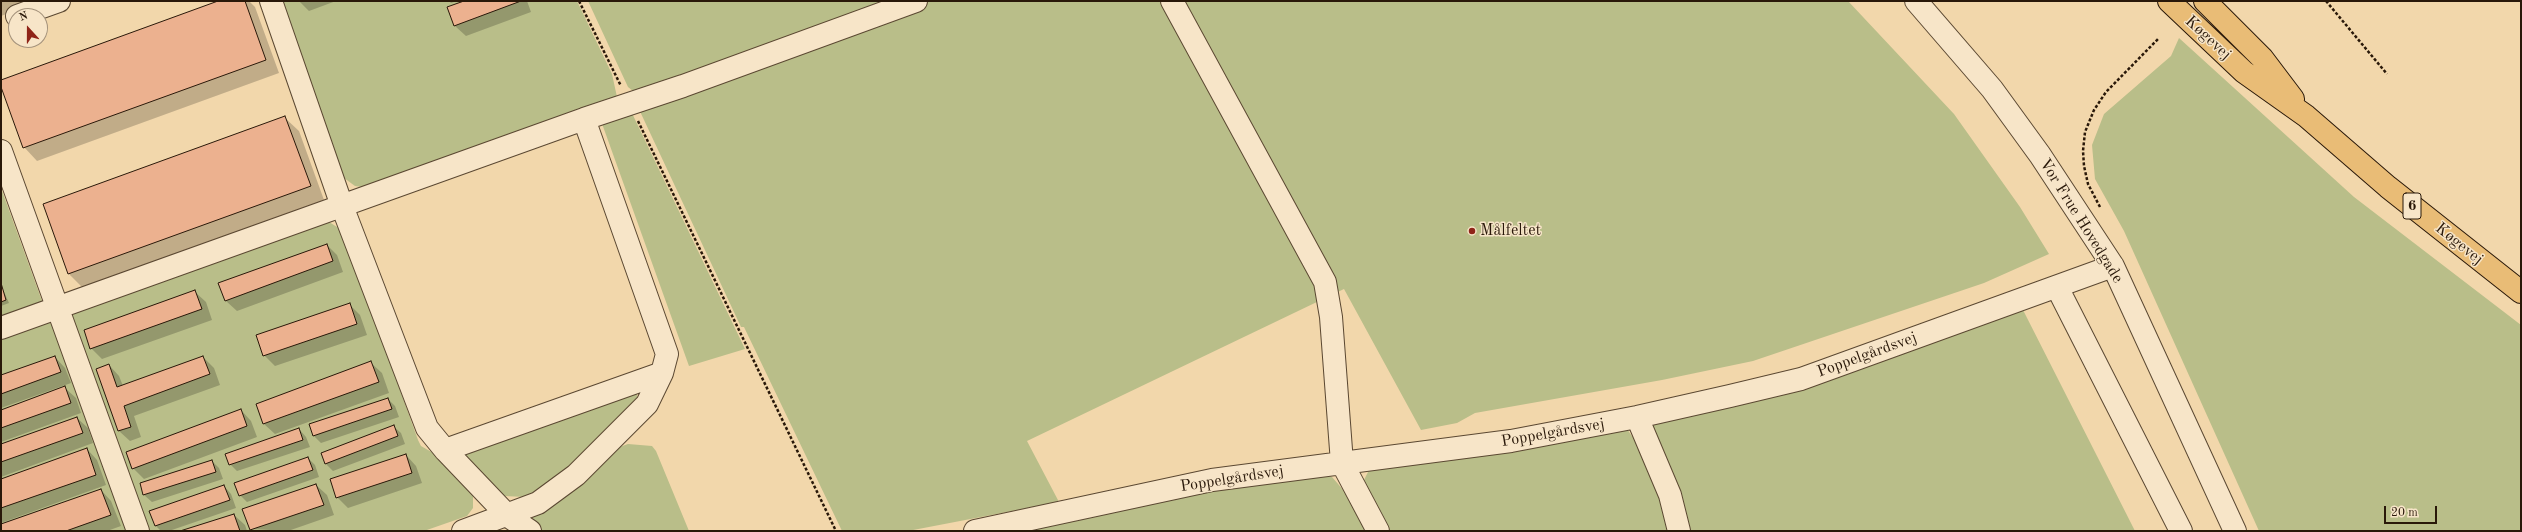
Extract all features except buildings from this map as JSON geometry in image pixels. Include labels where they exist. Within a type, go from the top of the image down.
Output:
[{"type":"main road","name":"Køgevej","points":[[2169,1],[2244,72],[2306,116],[2388,187],[2521,292]]},
{"type":"main road","name":"Køgevej","points":[[2206,1],[2262,58],[2306,116]]},
{"type":"street","points":[[39,8],[59,1]]},
{"type":"street","points":[[271,1],[342,206],[427,428],[445,450],[508,516],[530,531]]},
{"type":"street","points":[[1,328],[916,1]]},
{"type":"street","points":[[1172,1],[1325,282],[1331,317],[1342,463],[1378,531]]},
{"type":"street","name":"Vor Frue Hovedgade","points":[[1916,1],[1992,89],[2040,155],[2113,266],[2235,531]]},
{"type":"street","points":[[463,531],[508,516],[538,503],[576,476],[647,404],[662,373],[667,354],[584,119]]},
{"type":"street","points":[[1,151],[138,531]]},
{"type":"street","name":"Poppelgårdsvej","points":[[975,531],[1212,480],[1511,441],[1637,417],[1801,379],[2113,266]]},
{"type":"street","points":[[2057,286],[2181,531]]},
{"type":"street","points":[[445,450],[662,373]]},
{"type":"street","points":[[1637,417],[1670,495],[1679,531]]},
{"type":"path","points":[[579,1],[836,531]]},
{"type":"path","points":[[2326,1],[2387,74]]},
{"type":"path","points":[[2101,210],[2088,184],[2084,166],[2082,151],[2085,132],[2094,110],[2106,92],[2159,38]]},
{"type":"green space","points":[[281,1],[577,1],[612,74],[617,97],[362,187],[355,186],[344,178]]},
{"type":"green space","name":"Målfeltet","points":[[588,1],[1848,1],[1954,114],[2020,207],[2049,254],[1984,283],[1753,361],[1662,380],[1475,413],[1457,423],[1421,430],[1344,289],[1027,441],[1059,502],[908,531],[842,531],[744,327],[741,327],[637,105],[645,92],[633,91],[628,87]]},
{"type":"green space","points":[[2179,38],[2354,197],[2521,325],[2521,531],[2259,531],[2124,231],[2095,179],[2092,145],[2104,114],[2171,56]]},
{"type":"green space","points":[[630,109],[745,349],[689,366],[600,118]]},
{"type":"green space","points":[[1,188],[42,301],[41,304],[1,318]]},
{"type":"green space","points":[[329,222],[342,230],[345,236],[421,446],[442,458],[473,495],[473,508],[467,516],[424,531],[145,531],[70,324],[73,315],[77,310]]},
{"type":"green space","points":[[2022,308],[2135,531],[1682,531],[1651,425]]},
{"type":"green space","points":[[47,320],[55,328],[131,531],[1,531],[1,337]]},
{"type":"green space","points":[[636,388],[638,401],[560,477],[525,497],[504,496],[466,458],[465,453]]},
{"type":"green space","points":[[1627,429],[1652,465],[1675,531],[1388,531],[1363,482],[1369,470]]},
{"type":"green space","points":[[628,444],[652,446],[656,451],[689,531],[540,531],[533,522],[533,513],[614,449]]},
{"type":"green space","points":[[1320,473],[1332,477],[1345,492],[1368,531],[1015,531],[1253,480]]},
{"type":"place","name":"Målfeltet","points":[[1472,231]]}]
